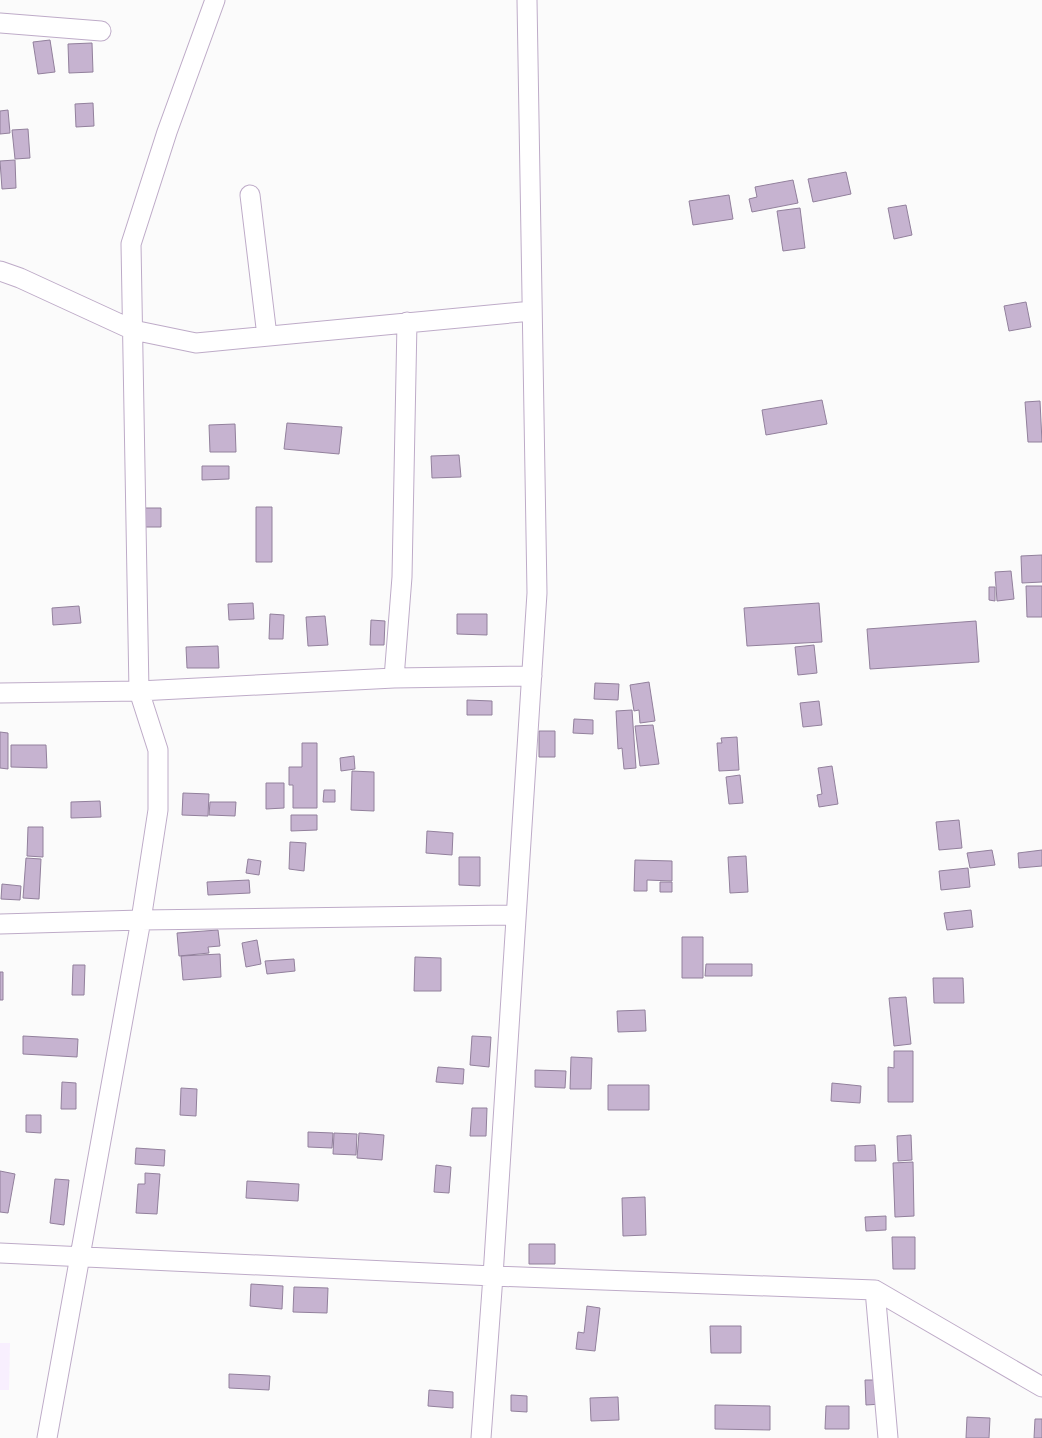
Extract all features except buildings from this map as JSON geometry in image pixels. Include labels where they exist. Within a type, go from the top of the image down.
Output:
[{"type":"street","points":[[47,1438],[141,920],[158,810],[158,750],[139,691],[131,244],[167,132],[215,0]]},
{"type":"street","points":[[481,1438],[537,593],[527,0]]},
{"type":"street","points":[[0,23],[100,31]]},
{"type":"street","points":[[250,195],[267,336]]},
{"type":"street","points":[[0,271],[20,278],[132,330],[196,342],[532,311]]},
{"type":"street","points":[[394,678],[402,577],[407,322]]},
{"type":"street","points":[[0,693],[139,691],[394,678],[532,676]]},
{"type":"street","points":[[0,924],[141,920],[516,916]]},
{"type":"street","points":[[0,1253],[493,1276],[875,1290],[1042,1387]]},
{"type":"street","points":[[875,1290],[888,1438]]},
{"type":"shaded area","points":[[0,1343],[10,1343],[9,1390],[0,1390]]}]
